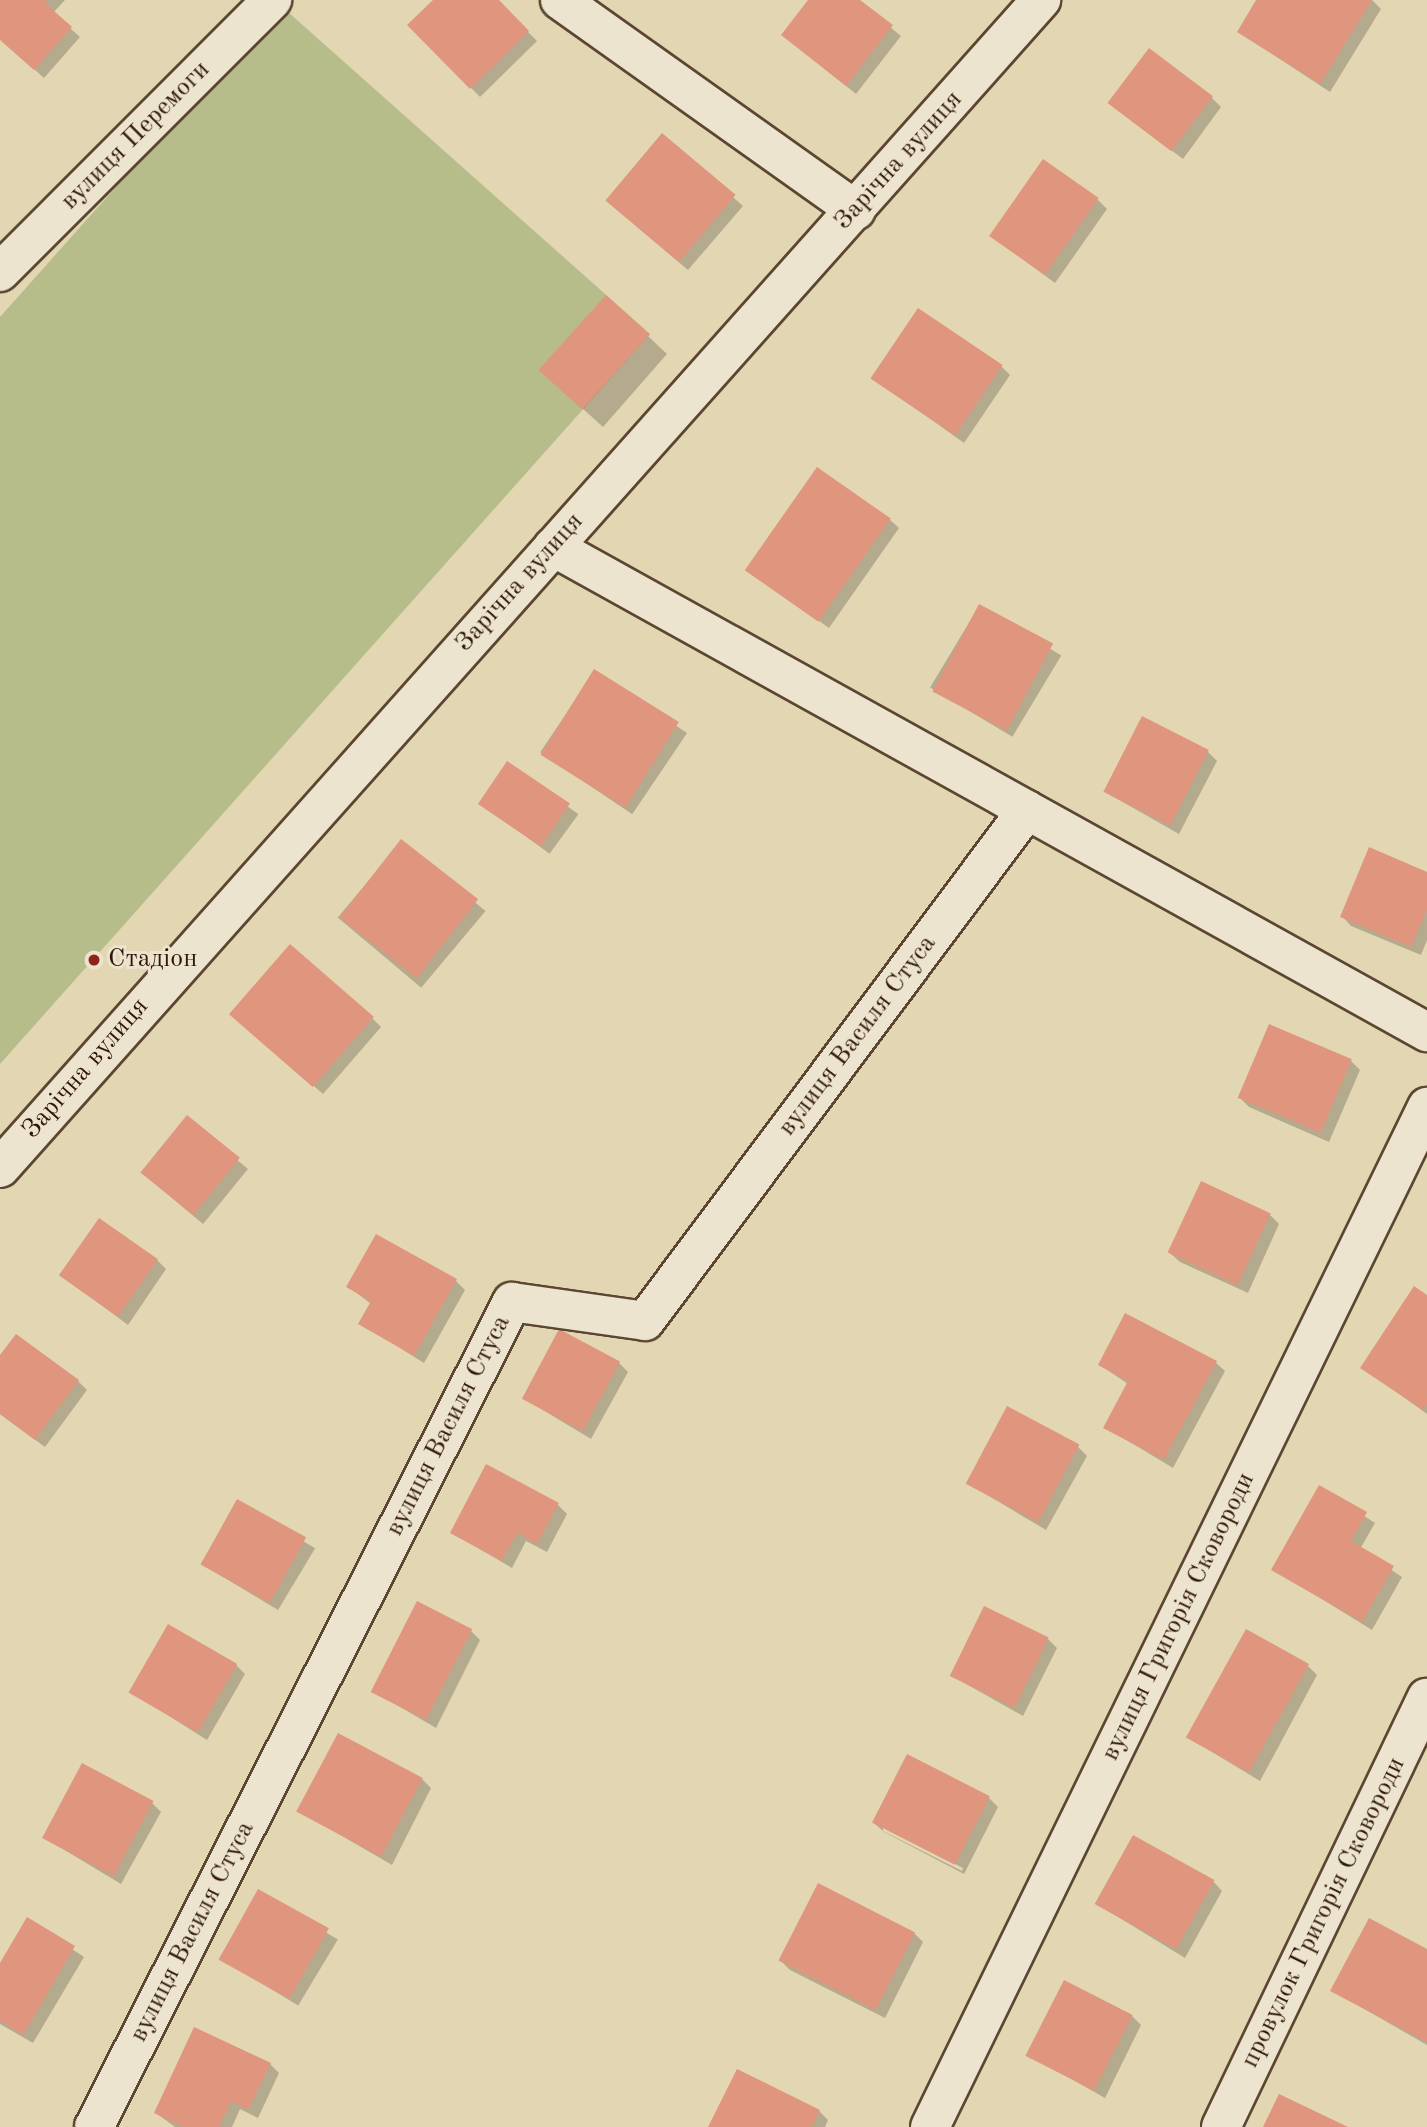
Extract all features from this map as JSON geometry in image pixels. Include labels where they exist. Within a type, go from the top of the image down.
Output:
[{"type":"street","name":"вулиця Перемоги","points":[[0,272],[272,0]]},
{"type":"street","points":[[560,0],[856,210]]},
{"type":"street","name":"Зарічна вулиця","points":[[0,1168],[1041,0]]},
{"type":"street","points":[[553,547],[1427,1032]]},
{"type":"street","name":"вулиця Василя Стуса","points":[[94,2127],[512,1302],[645,1321],[1027,810]]},
{"type":"street","name":"вулиця Григорія Сковороди","points":[[930,2127],[1427,1107]]},
{"type":"street","name":"провулок Григорія Сковороди","points":[[1221,2127],[1427,1698]]},
{"type":"green space","points":[[279,4],[650,334],[0,1064],[0,317]]},
{"type":"building","points":[[0,0],[48,0],[45,3],[72,27],[34,70],[0,40]]},
{"type":"building","points":[[433,0],[499,0],[529,31],[470,89],[407,25]]},
{"type":"building","points":[[808,0],[860,0],[893,25],[846,86],[781,35]]},
{"type":"building","points":[[1256,0],[1372,0],[1320,84],[1237,32]]},
{"type":"building","points":[[1149,48],[1213,96],[1171,151],[1107,103]]},
{"type":"building","points":[[662,133],[736,195],[679,262],[605,200]]},
{"type":"building","points":[[1043,159],[1099,198],[1045,275],[989,236]]},
{"type":"building","points":[[606,295],[650,334],[582,410],[538,370]]},
{"type":"building","points":[[918,308],[1003,365],[955,436],[870,378]]},
{"type":"building","points":[[817,467],[891,519],[818,622],[745,570]]},
{"type":"building","points":[[979,604],[1053,643],[1007,731],[933,691]]},
{"type":"building","points":[[594,669],[679,722],[625,808],[540,755]]},
{"type":"building","points":[[1142,716],[1209,750],[1170,826],[1103,792]]},
{"type":"building","points":[[507,761],[570,803],[541,847],[478,804]]},
{"type":"building","points":[[401,839],[478,899],[417,978],[339,918]]},
{"type":"building","points":[[1369,847],[1427,872],[1427,910],[1411,947],[1340,917]]},
{"type":"building","points":[[290,944],[374,1017],[313,1087],[229,1014]]},
{"type":"building","points":[[1269,1024],[1352,1059],[1321,1133],[1238,1098]]},
{"type":"building","points":[[187,1115],[240,1158],[193,1215],[140,1173]]},
{"type":"building","points":[[1201,1181],[1271,1214],[1237,1285],[1168,1253]]},
{"type":"building","points":[[99,1218],[158,1259],[118,1317],[59,1275]]},
{"type":"building","points":[[376,1234],[457,1279],[414,1356],[358,1324],[371,1301],[346,1287]]},
{"type":"building","points":[[1414,1286],[1427,1295],[1427,1405],[1423,1410],[1360,1368]]},
{"type":"building","points":[[1125,1313],[1217,1361],[1164,1460],[1103,1428],[1128,1381],[1098,1365]]},
{"type":"building","points":[[559,1329],[620,1361],[583,1431],[522,1399]]},
{"type":"building","points":[[16,1334],[79,1380],[35,1440],[0,1414],[0,1355]]},
{"type":"building","points":[[1007,1406],[1079,1444],[1038,1522],[966,1484]]},
{"type":"building","points":[[486,1464],[559,1503],[537,1544],[517,1533],[502,1561],[450,1533]]},
{"type":"building","points":[[1319,1485],[1367,1512],[1351,1541],[1394,1566],[1362,1622],[1271,1570]]},
{"type":"building","points":[[237,1499],[306,1537],[270,1603],[201,1565]]},
{"type":"building","points":[[417,1601],[472,1629],[426,1720],[371,1692]]},
{"type":"building","points":[[984,1606],[1049,1638],[1015,1708],[950,1676]]},
{"type":"building","points":[[168,1624],[237,1664],[198,1732],[128,1692]]},
{"type":"building","points":[[1246,1629],[1309,1664],[1249,1772],[1186,1737]]},
{"type":"building","points":[[338,1733],[423,1778],[381,1857],[296,1812]]},
{"type":"building","points":[[907,1754],[990,1796],[955,1865],[872,1823]]},
{"type":"building","points":[[82,1763],[154,1801],[114,1876],[42,1838]]},
{"type":"building","points":[[1133,1835],[1214,1880],[1176,1949],[1095,1904]]},
{"type":"building","points":[[818,1883],[915,1932],[876,2010],[779,1961]]},
{"type":"building","points":[[258,1889],[329,1928],[290,1999],[219,1960]]},
{"type":"building","points":[[27,1917],[75,1946],[23,2035],[0,2021],[0,1963]]},
{"type":"building","points":[[1369,1918],[1427,1949],[1427,2042],[1330,1991]]},
{"type":"building","points":[[1064,1980],[1133,2015],[1094,2091],[1025,2056]]},
{"type":"building","points":[[194,2027],[271,2063],[248,2110],[231,2101],[219,2127],[183,2127],[154,2113]]},
{"type":"building","points":[[737,2069],[820,2110],[812,2127],[708,2127]]},
{"type":"building","points":[[1279,2094],[1348,2127],[1263,2127]]},
{"type":"place","name":"Стадіон","points":[[94,960]]}]
